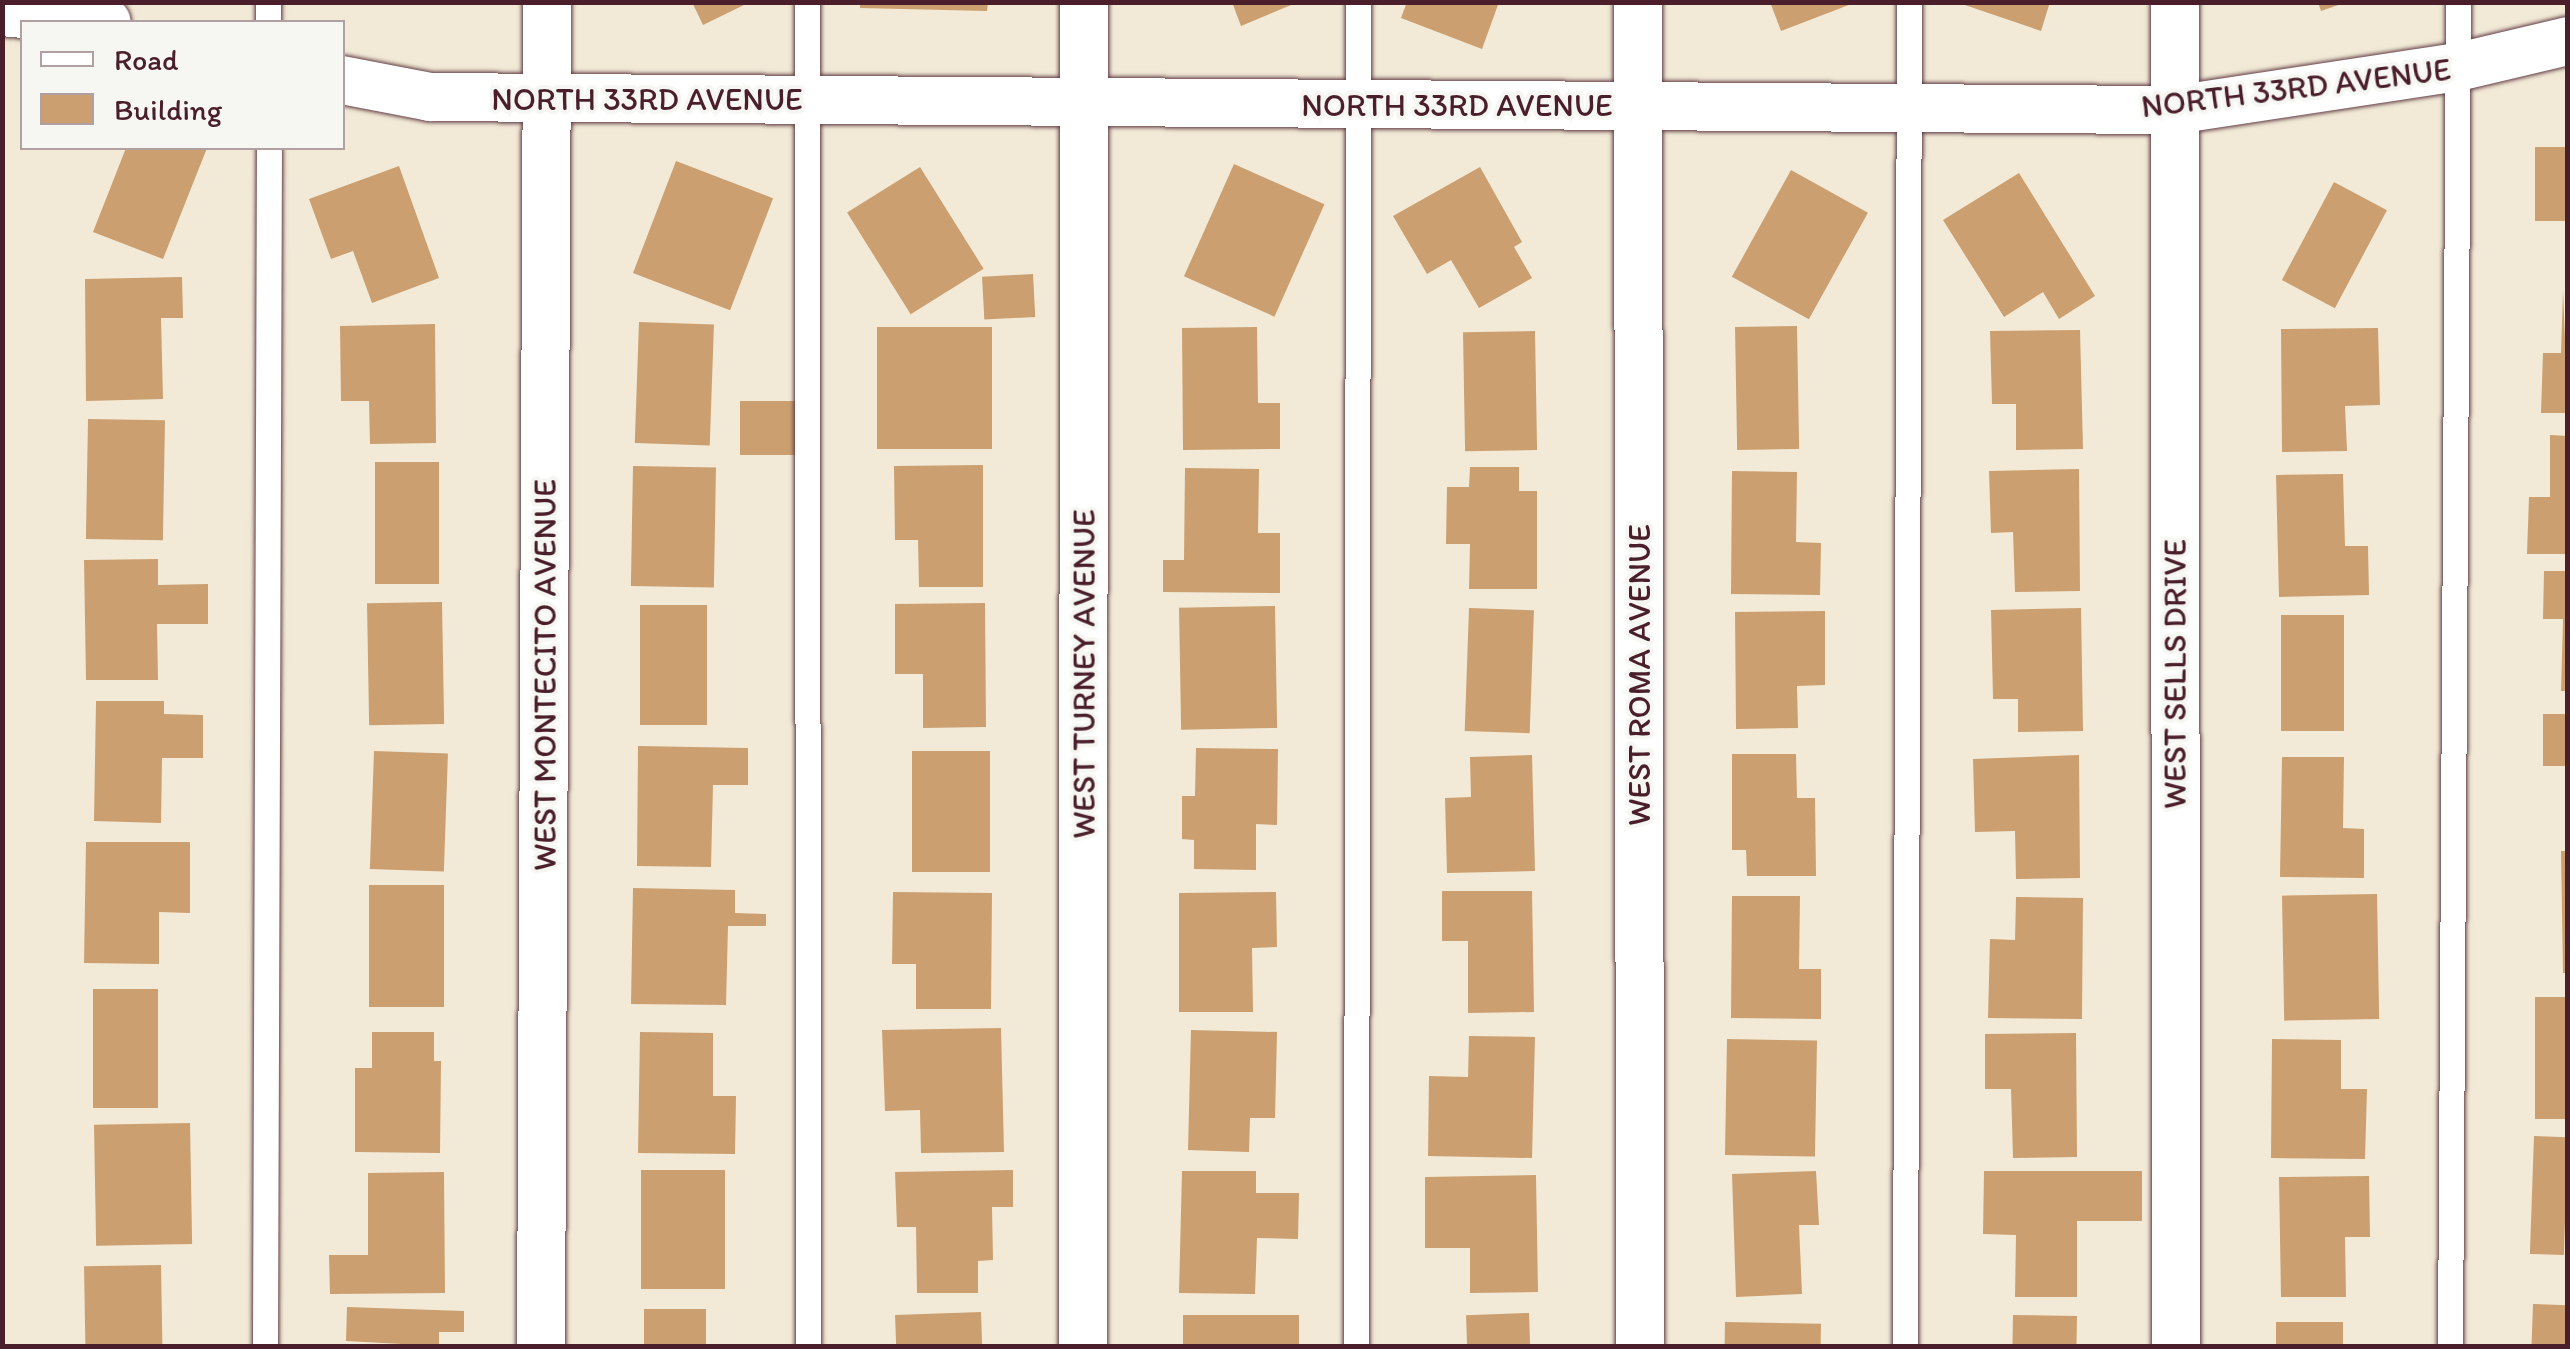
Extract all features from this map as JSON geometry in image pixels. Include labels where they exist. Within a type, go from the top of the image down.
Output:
[{"type":"street","name":"WEST MONTECITO AVENUE","points":[[542,1346],[547,2]]},
{"type":"street","name":"WEST TURNEY AVENUE","points":[[1083,1346],[1084,2]]},
{"type":"street","name":"WEST ROMA AVENUE","points":[[1638,2],[1640,1346]]},
{"type":"street","name":"WEST SELLS DRIVE","points":[[2174,2],[2176,1346]]},
{"type":"street","points":[[2,12],[86,20]]},
{"type":"street","name":"NORTH 33RD AVENUE","points":[[345,81],[430,97],[2174,110],[2458,67],[2568,41]]},
{"type":"lane","points":[[807,2],[808,1346]]},
{"type":"lane","points":[[1356,1346],[1358,2]]},
{"type":"lane","points":[[1905,1346],[1909,2]]},
{"type":"lane","points":[[2450,1346],[2458,2]]},
{"type":"lane","points":[[266,1346],[270,150]]},
{"type":"building","points":[[692,2],[750,2],[703,25]]},
{"type":"building","points":[[860,2],[988,2],[987,11],[860,8]]},
{"type":"building","points":[[1232,2],[1296,2],[1296,3],[1241,26]]},
{"type":"building","points":[[1407,2],[1499,2],[1482,49],[1401,18]]},
{"type":"building","points":[[1770,2],[1854,2],[1854,3],[1781,31]]},
{"type":"building","points":[[1956,2],[2050,2],[2041,31]]},
{"type":"building","points":[[2318,2],[2344,2],[2344,3],[2321,11]]},
{"type":"building","points":[[2535,147],[2568,147],[2568,221],[2535,221]]},
{"type":"building","points":[[125,150],[206,150],[163,259],[93,232]]},
{"type":"building","points":[[676,161],[773,198],[730,310],[633,273]]},
{"type":"building","points":[[1234,164],[1324,204],[1274,317],[1184,276]]},
{"type":"building","points":[[399,166],[439,278],[372,303],[353,251],[331,259],[309,199]]},
{"type":"building","points":[[920,167],[984,269],[911,314],[847,213]]},
{"type":"building","points":[[1480,167],[1522,242],[1514,247],[1532,278],[1479,308],[1451,260],[1427,274],[1393,216]]},
{"type":"building","points":[[1791,170],[1868,213],[1809,319],[1732,277]]},
{"type":"building","points":[[2019,173],[2095,296],[2059,319],[2043,292],[2004,317],[1943,220]]},
{"type":"building","points":[[2334,182],[2387,210],[2335,308],[2282,280]]},
{"type":"building","points":[[1033,274],[1035,317],[984,320],[982,277]]},
{"type":"building","points":[[182,277],[183,318],[161,318],[163,399],[86,401],[85,279]]},
{"type":"building","points":[[2563,290],[2568,413],[2541,413],[2543,353],[2561,353]]},
{"type":"building","points":[[639,322],[714,325],[710,446],[635,443]]},
{"type":"building","points":[[435,324],[436,443],[370,444],[369,401],[341,401],[340,326]]},
{"type":"building","points":[[1797,326],[1799,449],[1737,450],[1735,327]]},
{"type":"building","points":[[877,327],[992,327],[992,449],[877,449]]},
{"type":"building","points":[[1257,327],[1258,403],[1280,403],[1280,449],[1183,450],[1182,328]]},
{"type":"building","points":[[2378,328],[2380,405],[2345,406],[2347,451],[2282,452],[2281,329]]},
{"type":"building","points":[[2080,330],[2083,449],[2016,450],[2016,404],[1992,404],[1990,331]]},
{"type":"building","points":[[1535,331],[1537,450],[1465,451],[1463,332]]},
{"type":"building","points":[[740,401],[797,401],[797,455],[740,455]]},
{"type":"building","points":[[88,419],[165,420],[163,540],[86,539]]},
{"type":"building","points":[[2550,435],[2568,436],[2568,554],[2527,554],[2529,497],[2550,497]]},
{"type":"building","points":[[375,462],[439,462],[439,584],[375,584]]},
{"type":"building","points":[[983,465],[983,587],[919,587],[918,540],[895,540],[894,466]]},
{"type":"building","points":[[633,466],[716,467],[714,587],[631,586]]},
{"type":"building","points":[[1470,467],[1519,467],[1519,491],[1537,491],[1537,589],[1469,589],[1470,544],[1446,544],[1447,487],[1469,487]]},
{"type":"building","points":[[1185,468],[1259,469],[1258,533],[1280,533],[1280,593],[1163,592],[1163,560],[1184,560]]},
{"type":"building","points":[[2079,469],[2080,591],[2015,592],[2013,532],[1991,533],[1989,471]]},
{"type":"building","points":[[1732,471],[1797,472],[1796,542],[1821,543],[1820,595],[1731,594]]},
{"type":"building","points":[[2343,474],[2345,546],[2368,546],[2369,595],[2279,597],[2276,475]]},
{"type":"building","points":[[158,559],[158,585],[208,584],[208,624],[157,624],[158,680],[86,680],[84,560]]},
{"type":"building","points":[[2544,571],[2568,571],[2568,691],[2561,691],[2563,619],[2543,619]]},
{"type":"building","points":[[442,602],[444,724],[369,725],[367,603]]},
{"type":"building","points":[[985,603],[986,727],[923,728],[923,674],[895,674],[895,604]]},
{"type":"building","points":[[640,605],[707,605],[707,725],[640,725]]},
{"type":"building","points":[[1275,606],[1277,728],[1181,730],[1179,608]]},
{"type":"building","points":[[1469,608],[1534,610],[1530,733],[1465,731]]},
{"type":"building","points":[[2081,608],[2083,731],[2018,732],[2018,699],[1993,699],[1991,610]]},
{"type":"building","points":[[1825,611],[1825,685],[1797,686],[1798,728],[1736,729],[1735,612]]},
{"type":"building","points":[[2281,615],[2344,615],[2344,731],[2281,731]]},
{"type":"building","points":[[96,701],[164,701],[164,714],[203,715],[203,758],[162,758],[161,823],[94,821]]},
{"type":"building","points":[[2543,714],[2568,714],[2568,766],[2543,766]]},
{"type":"building","points":[[638,746],[748,748],[748,785],[713,785],[711,867],[637,866]]},
{"type":"building","points":[[1196,748],[1278,749],[1277,825],[1256,824],[1256,870],[1194,869],[1194,840],[1182,839],[1182,796],[1195,796]]},
{"type":"building","points":[[374,751],[448,754],[444,872],[370,869]]},
{"type":"building","points":[[912,751],[990,751],[990,872],[912,872]]},
{"type":"building","points":[[1732,754],[1796,754],[1797,798],[1815,798],[1816,876],[1747,876],[1746,850],[1732,850]]},
{"type":"building","points":[[1532,755],[1535,871],[1447,873],[1445,798],[1471,797],[1470,757]]},
{"type":"building","points":[[2079,755],[2080,878],[2016,879],[2015,831],[1975,832],[1973,759]]},
{"type":"building","points":[[2282,757],[2344,757],[2343,828],[2364,829],[2364,878],[2280,877]]},
{"type":"building","points":[[86,842],[190,842],[190,913],[159,912],[159,964],[84,963]]},
{"type":"building","points":[[2561,851],[2568,851],[2568,973],[2563,973]]},
{"type":"building","points":[[369,885],[444,885],[444,1007],[369,1007]]},
{"type":"building","points":[[633,888],[735,890],[735,913],[766,914],[766,926],[728,926],[726,1005],[631,1004]]},
{"type":"building","points":[[1442,891],[1532,891],[1534,1012],[1468,1013],[1468,941],[1442,941]]},
{"type":"building","points":[[893,892],[992,893],[991,1009],[916,1009],[916,964],[892,964]]},
{"type":"building","points":[[1276,892],[1277,947],[1252,948],[1253,1012],[1179,1012],[1179,893]]},
{"type":"building","points":[[2377,894],[2379,1019],[2284,1021],[2282,896]]},
{"type":"building","points":[[1732,896],[1800,896],[1799,969],[1821,969],[1821,1019],[1731,1018]]},
{"type":"building","points":[[2016,897],[2083,898],[2082,1019],[1988,1018],[1990,939],[2015,940]]},
{"type":"building","points":[[93,989],[158,989],[158,1108],[93,1108]]},
{"type":"building","points":[[2535,997],[2568,997],[2568,1119],[2535,1119]]},
{"type":"building","points":[[1001,1028],[1004,1152],[921,1153],[920,1110],[885,1111],[882,1030]]},
{"type":"building","points":[[1191,1030],[1277,1032],[1275,1118],[1250,1118],[1249,1152],[1188,1150]]},
{"type":"building","points":[[372,1032],[434,1032],[434,1061],[441,1061],[440,1153],[355,1152],[355,1068],[372,1068]]},
{"type":"building","points":[[640,1032],[713,1033],[713,1096],[736,1096],[735,1154],[638,1153]]},
{"type":"building","points":[[2076,1033],[2077,1157],[2013,1158],[2011,1089],[1985,1089],[1985,1034]]},
{"type":"building","points":[[1469,1036],[1535,1037],[1532,1158],[1428,1156],[1429,1076],[1468,1077]]},
{"type":"building","points":[[1727,1039],[1817,1041],[1815,1157],[1725,1155]]},
{"type":"building","points":[[2272,1039],[2341,1040],[2341,1089],[2367,1089],[2365,1159],[2271,1158]]},
{"type":"building","points":[[190,1123],[192,1244],[96,1246],[94,1125]]},
{"type":"building","points":[[2534,1136],[2568,1137],[2564,1255],[2530,1254]]},
{"type":"building","points":[[641,1170],[725,1170],[725,1289],[641,1289]]},
{"type":"building","points":[[1013,1170],[1013,1207],[992,1207],[993,1260],[978,1261],[978,1293],[917,1293],[916,1227],[897,1227],[895,1172]]},
{"type":"building","points":[[1182,1171],[1256,1171],[1256,1193],[1299,1193],[1298,1239],[1257,1238],[1255,1294],[1179,1293]]},
{"type":"building","points":[[1816,1171],[1819,1225],[1799,1225],[1802,1294],[1736,1297],[1732,1174]]},
{"type":"building","points":[[1984,1171],[2142,1171],[2142,1221],[2077,1221],[2077,1297],[2015,1297],[2016,1235],[1983,1234]]},
{"type":"building","points":[[444,1172],[445,1293],[330,1294],[329,1255],[368,1255],[368,1173]]},
{"type":"building","points":[[1536,1175],[1538,1292],[1470,1293],[1470,1248],[1425,1248],[1425,1177]]},
{"type":"building","points":[[2369,1176],[2370,1237],[2345,1237],[2346,1297],[2281,1297],[2279,1177]]},
{"type":"building","points":[[161,1265],[162,1346],[85,1346],[84,1266]]},
{"type":"building","points":[[2533,1304],[2568,1305],[2567,1346],[2532,1346]]},
{"type":"building","points":[[347,1307],[464,1311],[464,1332],[439,1332],[439,1346],[346,1341]]},
{"type":"building","points":[[644,1309],[706,1309],[706,1346],[644,1346]]},
{"type":"building","points":[[981,1312],[982,1346],[896,1346],[895,1315]]},
{"type":"building","points":[[1529,1313],[1530,1346],[1467,1346],[1466,1315]]},
{"type":"building","points":[[1183,1315],[1299,1315],[1299,1346],[1183,1346]]},
{"type":"building","points":[[2013,1315],[2077,1316],[2076,1346],[2012,1346]]},
{"type":"building","points":[[1725,1322],[1821,1324],[1821,1346],[1725,1346]]},
{"type":"building","points":[[2276,1322],[2343,1322],[2343,1346],[2276,1346]]}]
